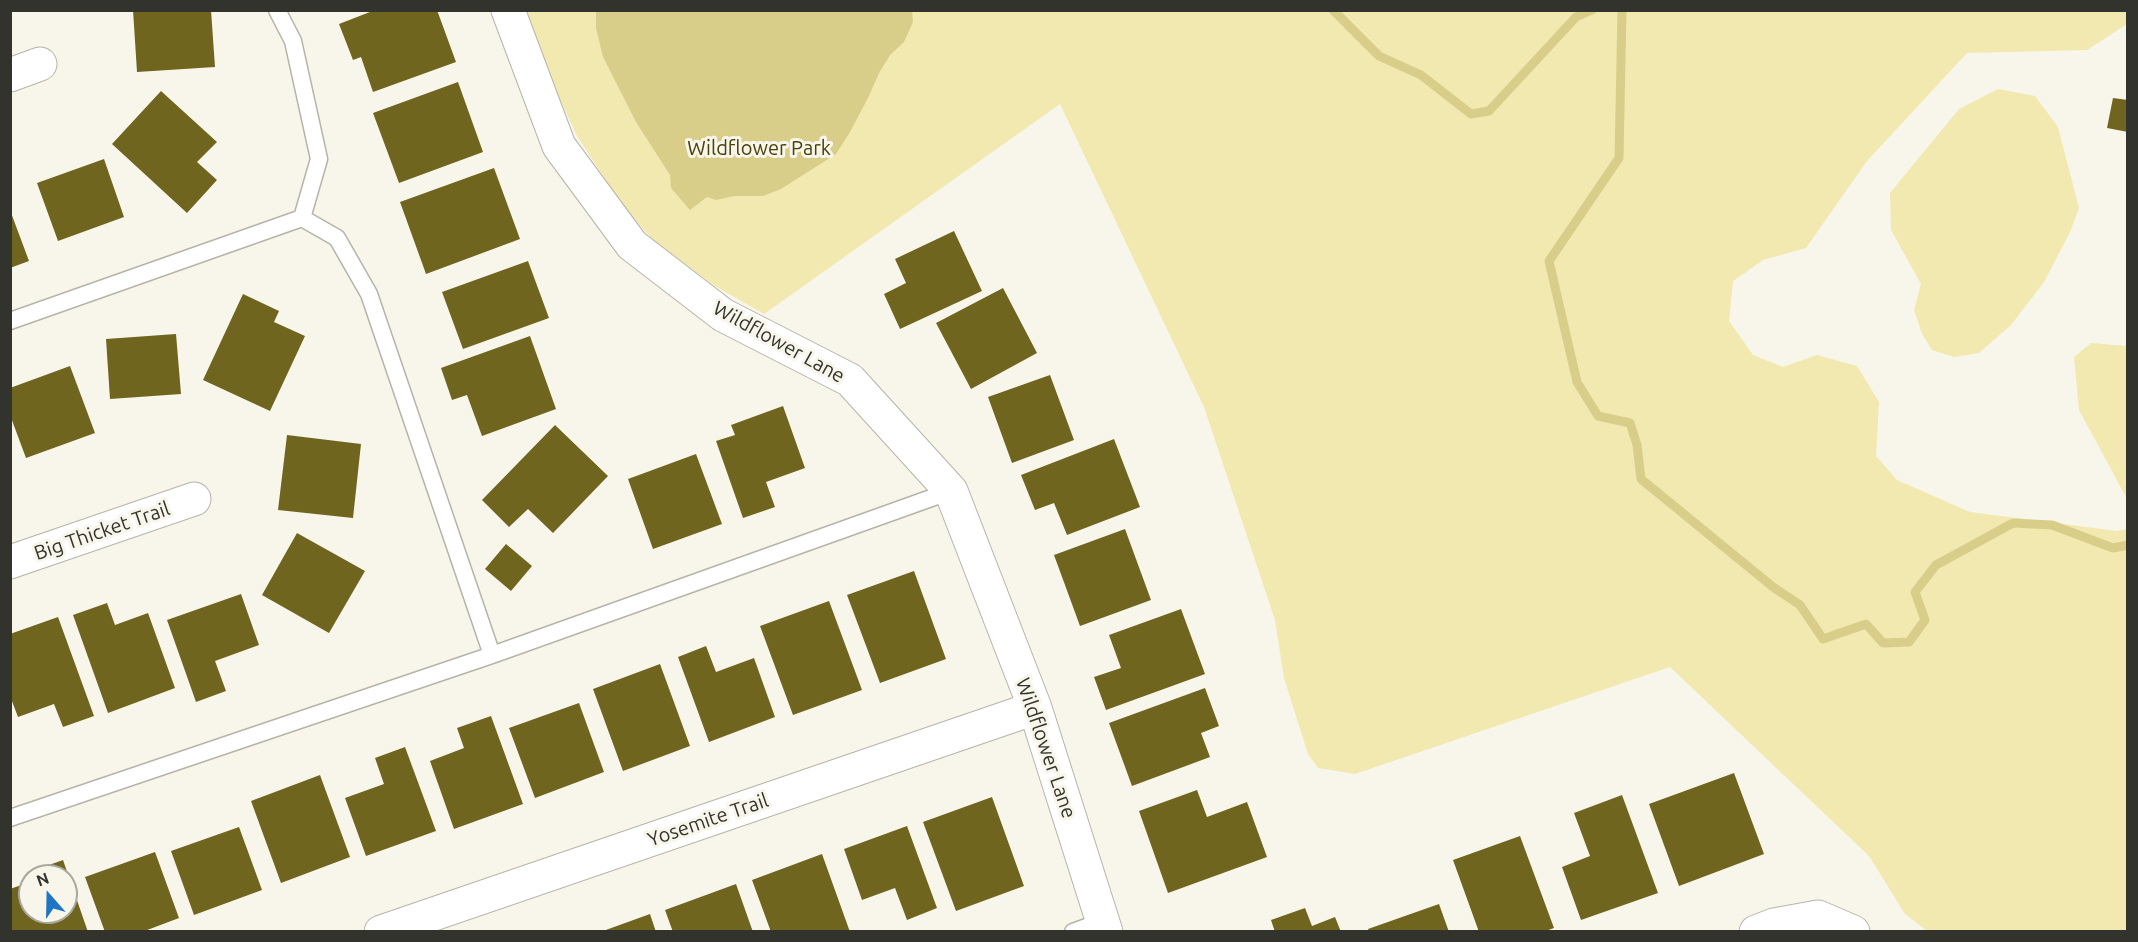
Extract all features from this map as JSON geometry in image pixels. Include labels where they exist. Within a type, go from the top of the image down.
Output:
[{"type":"street","name":"Wildflower Lane","points":[[508,10],[559,146],[632,245],[723,315],[850,380],[951,491],[1035,708],[1094,928]]},
{"type":"street","name":"Big Thicket Trail","points":[[10,562],[194,499]]},
{"type":"street","name":"Yosemite Trail","points":[[381,932],[1035,708]]},
{"type":"street","points":[[1756,932],[1774,925],[1818,917],[1853,932]]},
{"type":"lane","points":[[277,10],[294,41],[319,159],[302,218]]},
{"type":"lane","points":[[10,321],[302,218],[337,238],[369,294],[492,655]]},
{"type":"lane","points":[[10,818],[492,655],[951,491]]},
{"type":"green space","name":"Wildflower Park","points":[[526,11],[2127,11],[2127,24],[2087,50],[1967,53],[1867,161],[1806,248],[1763,260],[1733,281],[1729,321],[1753,355],[1783,367],[1817,355],[1857,366],[1879,402],[1876,456],[1897,480],[1970,512],[2117,531],[2127,529],[2127,931],[1927,931],[1905,914],[1869,856],[1670,667],[1355,774],[1318,768],[1308,754],[1284,678],[1275,620],[1204,407],[1060,104],[764,314],[715,286],[653,240],[624,208],[577,136],[553,84]]},
{"type":"green space","points":[[1998,89],[2035,96],[2058,127],[2079,208],[2070,232],[2044,282],[2011,325],[1979,353],[1954,357],[1932,350],[1922,334],[1914,310],[1921,284],[1891,230],[1890,193],[1959,109]]},
{"type":"green space","points":[[2091,343],[2127,346],[2127,499],[2079,410],[2074,357]]},
{"type":"shaded area","points":[[912,10],[913,22],[904,42],[890,55],[879,73],[850,132],[836,154],[781,189],[763,196],[734,196],[716,200],[707,197],[690,210],[671,188],[670,175],[636,122],[603,57],[596,28],[596,11]]},
{"type":"building","points":[[133,10],[211,10],[215,67],[137,72]]},
{"type":"building","points":[[375,10],[437,10],[456,62],[373,92],[361,57],[353,60],[339,24]]},
{"type":"building","points":[[458,82],[483,152],[399,183],[373,113]]},
{"type":"building","points":[[161,91],[217,142],[197,162],[217,180],[187,213],[112,144]]},
{"type":"building","points":[[2113,98],[2128,100],[2128,132],[2107,128]]},
{"type":"building","points":[[104,159],[124,217],[58,241],[37,183]]},
{"type":"building","points":[[494,168],[520,239],[426,274],[400,202]]},
{"type":"building","points":[[10,210],[29,261],[10,268]]},
{"type":"building","points":[[954,231],[982,291],[900,329],[884,294],[906,283],[895,259]]},
{"type":"building","points":[[528,261],[549,318],[463,349],[442,292]]},
{"type":"building","points":[[1003,288],[1037,353],[971,389],[936,323]]},
{"type":"building","points":[[243,294],[279,311],[274,322],[305,336],[270,411],[203,380]]},
{"type":"building","points":[[176,334],[181,394],[110,399],[106,339]]},
{"type":"building","points":[[530,336],[556,409],[482,436],[467,395],[452,400],[441,368]]},
{"type":"building","points":[[70,366],[95,433],[26,458],[10,415],[10,388]]},
{"type":"building","points":[[1050,375],[1074,440],[1012,463],[988,397]]},
{"type":"building","points":[[783,406],[805,468],[766,482],[775,507],[743,518],[716,441],[735,435],[731,425]]},
{"type":"building","points":[[555,425],[608,476],[553,533],[528,509],[509,527],[482,500]]},
{"type":"building","points":[[287,435],[361,444],[353,518],[278,510]]},
{"type":"building","points":[[1114,439],[1140,507],[1067,535],[1054,503],[1035,510],[1021,475]]},
{"type":"building","points":[[696,454],[722,524],[653,549],[628,479]]},
{"type":"building","points":[[1125,529],[1151,600],[1080,626],[1054,555]]},
{"type":"building","points":[[297,533],[365,571],[329,633],[262,595]]},
{"type":"building","points":[[506,544],[532,566],[511,591],[485,569]]},
{"type":"building","points":[[914,571],[946,659],[880,683],[847,595]]},
{"type":"building","points":[[241,594],[259,645],[215,661],[226,691],[196,702],[167,620]]},
{"type":"building","points":[[829,601],[862,690],[793,715],[760,626]]},
{"type":"building","points":[[107,603],[115,625],[148,613],[175,688],[108,713],[73,615]]},
{"type":"building","points":[[1181,609],[1205,674],[1106,710],[1094,677],[1121,668],[1109,635]]},
{"type":"building","points":[[58,617],[94,716],[63,727],[54,704],[18,717],[10,696],[10,634]]},
{"type":"building","points":[[706,646],[716,672],[754,658],[775,717],[709,742],[678,657]]},
{"type":"building","points":[[660,664],[690,746],[623,771],[593,689]]},
{"type":"building","points":[[1205,688],[1219,726],[1201,733],[1210,757],[1132,786],[1109,723]]},
{"type":"building","points":[[579,703],[604,772],[535,798],[509,728]]},
{"type":"building","points":[[491,716],[523,804],[454,829],[430,761],[464,748],[457,728]]},
{"type":"building","points":[[405,747],[436,831],[366,856],[345,798],[384,784],[375,758]]},
{"type":"building","points":[[1734,773],[1764,854],[1679,886],[1649,804]]},
{"type":"building","points":[[320,775],[350,857],[281,883],[251,801]]},
{"type":"building","points":[[1197,790],[1207,817],[1247,802],[1267,857],[1168,893],[1139,811]]},
{"type":"building","points":[[1622,795],[1658,893],[1581,920],[1562,867],[1590,856],[1574,813]]},
{"type":"building","points":[[992,797],[1024,886],[956,911],[923,822]]},
{"type":"building","points":[[907,826],[937,908],[907,920],[895,888],[862,900],[844,849]]},
{"type":"building","points":[[239,827],[262,890],[194,915],[171,851]]},
{"type":"building","points":[[1520,836],[1554,928],[1543,932],[1479,932],[1453,860]]},
{"type":"building","points":[[155,852],[179,918],[142,932],[105,932],[85,877]]},
{"type":"building","points":[[822,854],[850,932],[771,932],[752,880]]},
{"type":"building","points":[[63,860],[64,864],[52,864]]},
{"type":"building","points":[[736,884],[753,932],[673,932],[665,910]]},
{"type":"building","points":[[18,886],[18,924],[78,924],[78,903],[88,932],[10,932],[10,889]]},
{"type":"building","points":[[1439,904],[1449,932],[1369,932],[1368,929]]},
{"type":"building","points":[[1305,908],[1312,926],[1335,917],[1341,932],[1275,932],[1271,920]]},
{"type":"building","points":[[650,914],[656,932],[603,932],[603,931]]},
{"type":"waterway","points":[[1333,10],[1379,56],[1421,75],[1471,114],[1489,111],[1576,17],[1592,10]]},
{"type":"waterway","points":[[1622,10],[1619,158],[1549,261],[1577,382],[1598,416],[1630,423],[1637,445],[1641,479],[1773,587],[1800,605],[1823,639],[1866,624],[1883,643],[1909,642],[1925,620],[1915,592],[1936,565],[2013,523],[2052,525],[2113,548],[2128,545]]}]
